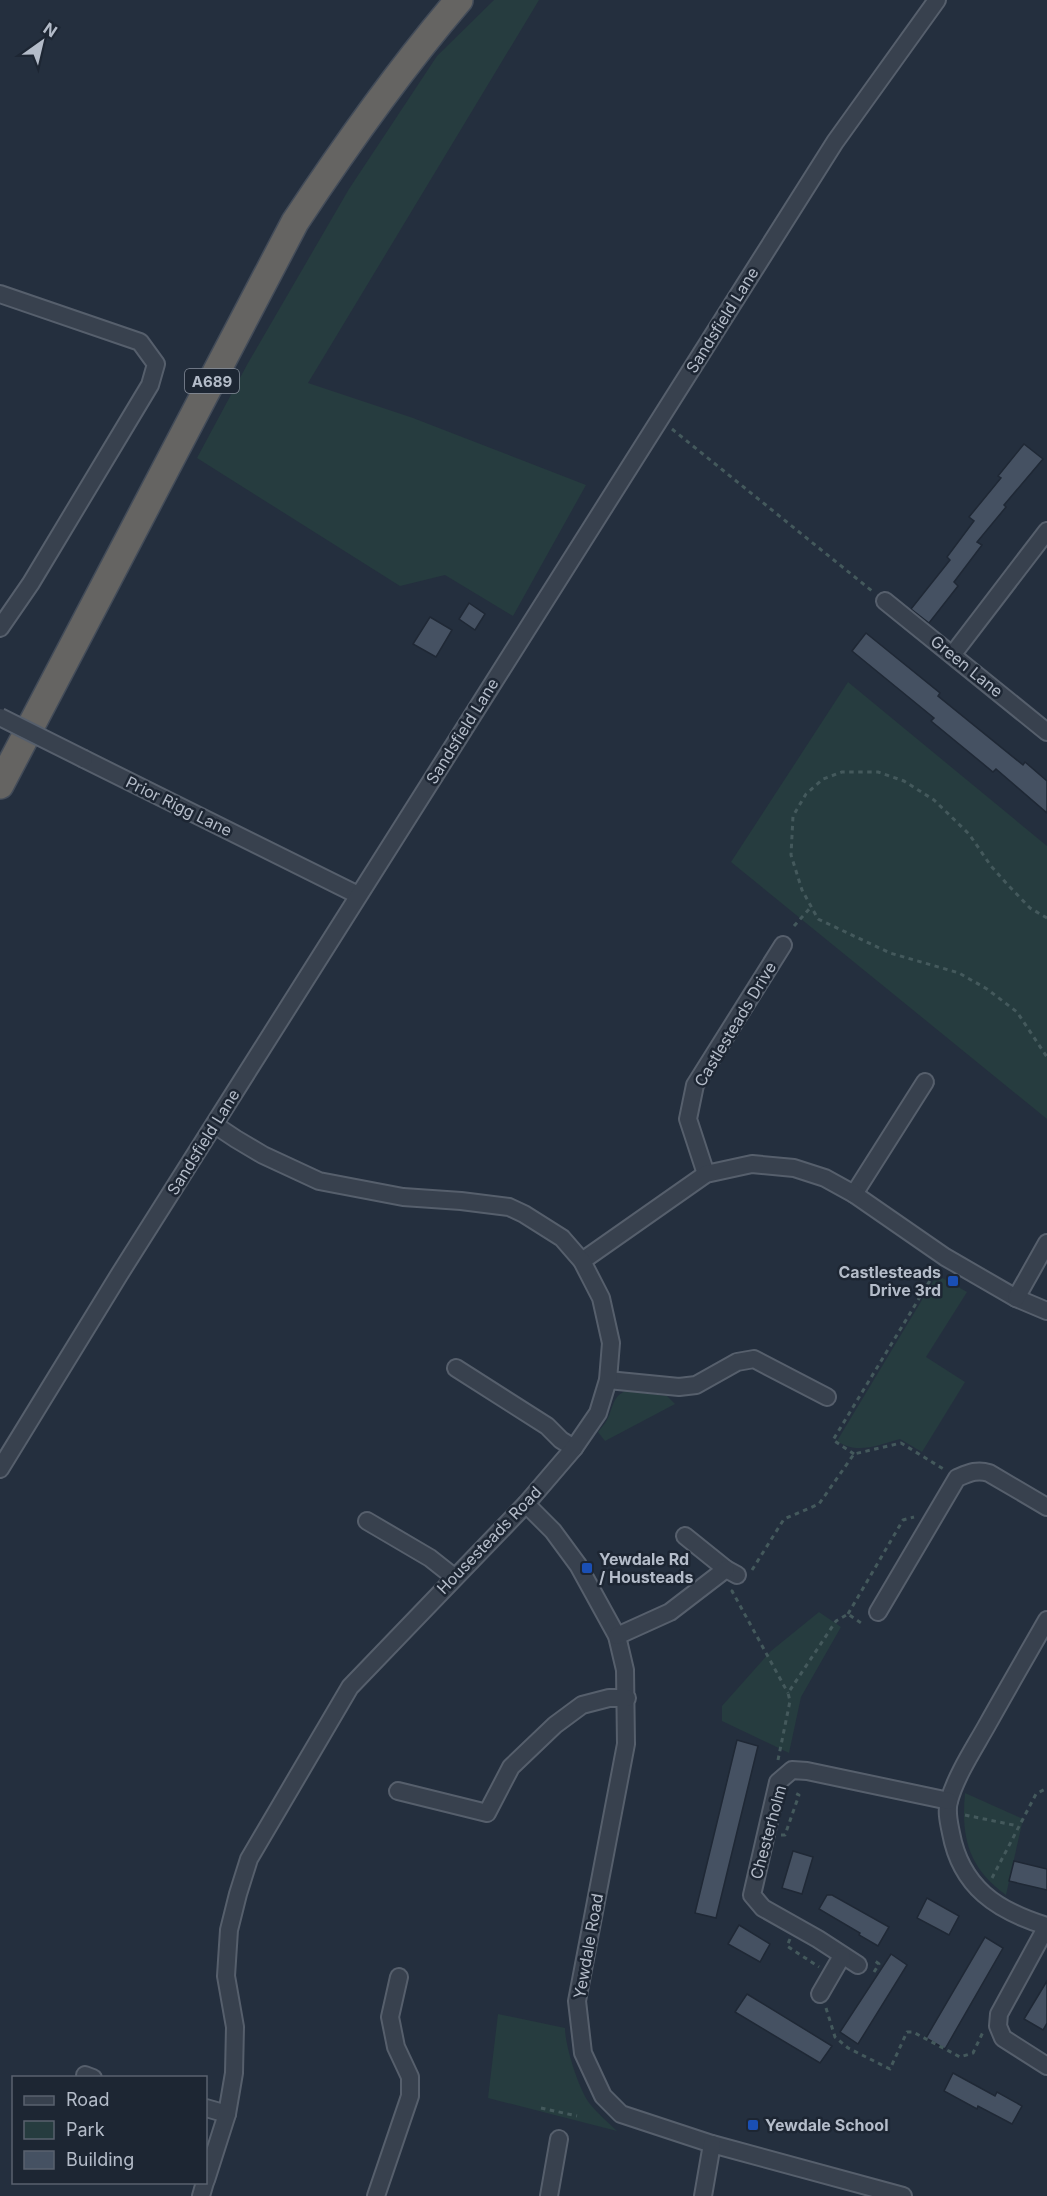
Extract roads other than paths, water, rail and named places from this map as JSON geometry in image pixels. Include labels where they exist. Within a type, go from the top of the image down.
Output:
[{"type":"highway","name":"A689","points":[[0,785],[295,222],[337,159],[411,58],[459,0]]},
{"type":"street","name":"Sandsfield Lane","points":[[0,1469],[358,895],[835,142],[937,0]]},
{"type":"street","points":[[0,294],[140,342],[156,364],[150,385],[31,583],[0,628]]},
{"type":"street","points":[[953,654],[1047,531]]},
{"type":"street","name":"Green Lane","points":[[885,601],[1047,732]]},
{"type":"street","name":"Prior Rigg Lane","points":[[0,717],[358,895]]},
{"type":"street","name":"Castlesteads Drive","points":[[706,1174],[688,1119],[695,1085],[783,945]]},
{"type":"street","points":[[854,1194],[925,1082]]},
{"type":"street","name":"Housesteads Road","points":[[207,2175],[227,2114],[234,2073],[235,2027],[226,1976],[230,1930],[249,1859],[350,1687],[526,1504],[574,1448],[598,1413],[608,1380],[611,1343],[601,1298],[582,1260],[562,1239],[536,1220],[509,1207],[403,1197],[319,1181],[263,1155],[214,1125]]},
{"type":"street","points":[[582,1260],[706,1174],[752,1164],[794,1168],[825,1178],[854,1194],[945,1257],[1016,1298],[1047,1311]]},
{"type":"street","points":[[1016,1298],[1047,1243]]},
{"type":"street","points":[[608,1380],[680,1387],[696,1385],[737,1362],[754,1359],[827,1397]]},
{"type":"street","points":[[456,1368],[548,1426],[561,1440],[574,1448]]},
{"type":"street","points":[[878,1612],[957,1478],[973,1472],[989,1473],[1047,1507]]},
{"type":"street","name":"Yewdale Road","points":[[526,1504],[553,1531],[578,1565],[617,1636],[625,1670],[626,1744],[577,2001],[583,2053],[603,2096],[621,2114],[712,2144],[903,2196]]},
{"type":"street","points":[[367,1521],[429,1558],[454,1577]]},
{"type":"street","points":[[617,1636],[738,1577],[685,1536]]},
{"type":"street","points":[[1047,1620],[967,1760],[954,1808],[947,1814],[954,1847],[969,1877],[980,1892],[998,1906],[1020,1918],[1047,1926],[999,2014],[998,2026],[1003,2038],[1047,2066]]},
{"type":"street","points":[[398,1791],[487,1813],[511,1767],[555,1725],[582,1705],[609,1698],[627,1698]]},
{"type":"street","name":"Chesterholm","points":[[863,1961],[842,1956],[818,1939],[763,1908],[752,1895],[778,1782],[792,1770],[807,1771],[954,1808]]},
{"type":"street","points":[[823,2000],[842,1956]]},
{"type":"street","points":[[376,2196],[410,2096],[410,2077],[396,2047],[390,2017],[399,1977]]},
{"type":"street","points":[[207,2108],[227,2114]]},
{"type":"street","points":[[549,2196],[559,2139]]},
{"type":"street","points":[[703,2196],[712,2144]]},
{"type":"place","name":"Castlesteads Drive 3rd","points":[[953,1281]]},
{"type":"place","name":"Yewdale Rd / Housteads","points":[[587,1568]]},
{"type":"place","name":"Yewdale School","points":[[753,2125]]}]
